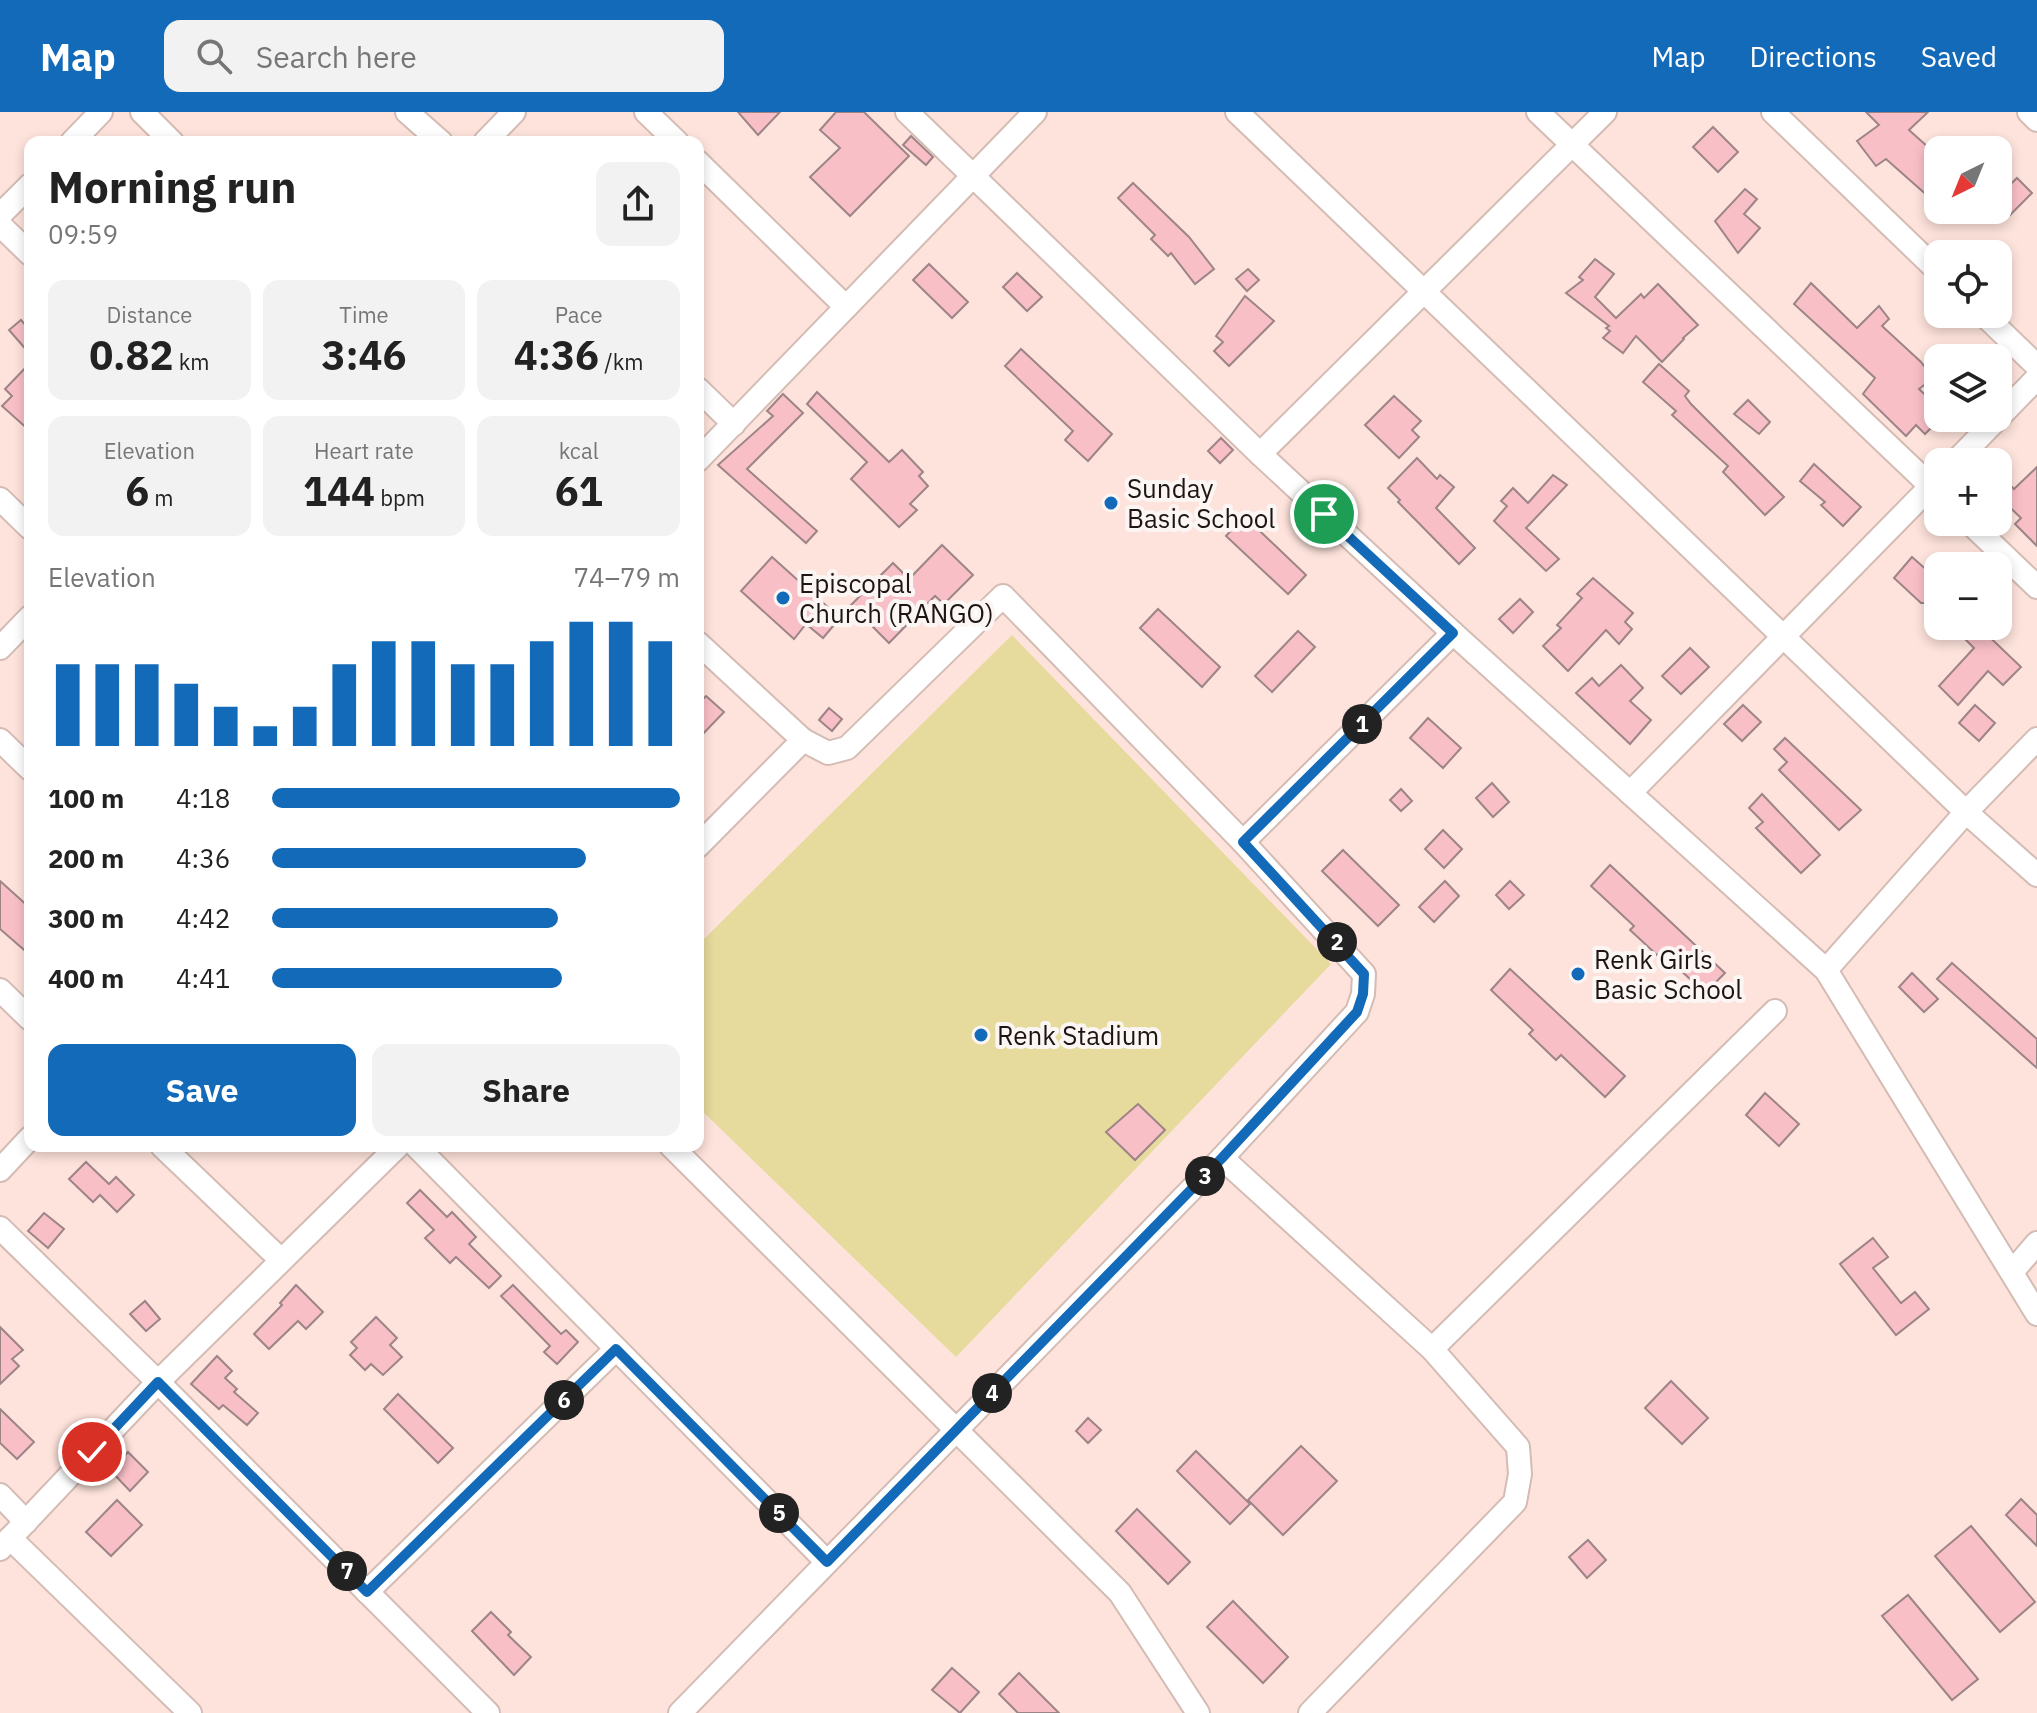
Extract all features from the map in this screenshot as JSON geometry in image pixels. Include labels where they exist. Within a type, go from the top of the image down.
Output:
[{"type":"street","points":[[78,136],[101,112]]},
{"type":"street","points":[[142,112],[166,136]]},
{"type":"street","points":[[407,112],[434,136]]},
{"type":"street","points":[[491,136],[514,112]]},
{"type":"street","points":[[646,112],[671,136]]},
{"type":"street","points":[[907,112],[1260,454],[1826,970],[2037,1314]]},
{"type":"street","points":[[704,454],[1035,112]]},
{"type":"street","points":[[1237,112],[1966,812],[2037,875]]},
{"type":"street","points":[[1538,112],[1924,475]]},
{"type":"street","points":[[1260,454],[1605,112]]},
{"type":"street","points":[[1773,112],[1924,258]]},
{"type":"street","points":[[2029,112],[2037,120]]},
{"type":"street","points":[[704,168],[846,307]]},
{"type":"street","points":[[0,215],[24,191]]},
{"type":"street","points":[[0,225],[24,248]]},
{"type":"street","points":[[1998,328],[2037,366]]},
{"type":"street","points":[[2012,404],[2037,378]]},
{"type":"street","points":[[704,395],[734,424]]},
{"type":"street","points":[[1969,448],[1984,432]]},
{"type":"street","points":[[1630,793],[1782,635],[1924,498]]},
{"type":"street","points":[[0,499],[24,522]]},
{"type":"street","points":[[1984,536],[2037,587]]},
{"type":"street","points":[[680,1713],[1222,1158],[1357,1012],[1363,994],[1364,974],[1243,842],[1003,596],[847,748],[828,753],[803,740],[704,649]]},
{"type":"street","points":[[0,648],[24,623]]},
{"type":"street","points":[[1243,842],[1453,633]]},
{"type":"street","points":[[1826,970],[1966,812],[2037,739]]},
{"type":"street","points":[[0,740],[24,763]]},
{"type":"street","points":[[704,840],[803,740]]},
{"type":"street","points":[[0,990],[24,1013]]},
{"type":"street","points":[[1432,1349],[1775,1011]]},
{"type":"street","points":[[0,1170],[24,1144]]},
{"type":"street","points":[[168,1152],[281,1260]]},
{"type":"street","points":[[12,1536],[158,1382],[392,1152]]},
{"type":"street","points":[[422,1152],[827,1562]]},
{"type":"street","points":[[677,1152],[1120,1593],[1198,1713]]},
{"type":"street","points":[[1222,1158],[1432,1349],[1518,1447],[1520,1474],[1515,1502],[1310,1713]]},
{"type":"street","points":[[0,1228],[367,1592],[475,1709]]},
{"type":"street","points":[[2012,1272],[2037,1243]]},
{"type":"street","points":[[367,1592],[616,1349]]},
{"type":"street","points":[[0,1495],[12,1536],[190,1713]]},
{"type":"shaded area","name":"Renk Stadium","points":[[1012,635],[1331,964],[956,1357],[704,1113],[704,939]]},
{"type":"building","points":[[738,112],[780,112],[758,135]]},
{"type":"building","points":[[836,112],[864,112],[909,156],[850,216],[810,177],[840,148],[820,130]]},
{"type":"building","points":[[1866,112],[1928,112],[1909,130],[1924,143],[1924,193],[1886,159],[1876,166],[1857,141],[1879,125]]},
{"type":"building","points":[[1713,127],[1738,152],[1718,172],[1693,147]]},
{"type":"building","points":[[911,136],[933,157],[926,165],[903,145]]},
{"type":"building","points":[[2017,178],[2032,193],[2012,213],[2012,183]]},
{"type":"building","points":[[1133,183],[1189,237],[1214,269],[1195,284],[1171,253],[1168,256],[1151,239],[1155,235],[1118,198]]},
{"type":"building","points":[[1745,189],[1757,199],[1744,214],[1760,228],[1738,253],[1715,221]]},
{"type":"building","points":[[1595,259],[1614,274],[1595,297],[1616,318],[1641,294],[1644,298],[1658,284],[1698,325],[1662,362],[1636,336],[1623,353],[1603,338],[1610,331],[1606,328],[1609,326],[1566,293],[1583,280],[1579,277]]},
{"type":"building","points":[[929,264],[968,302],[952,318],[913,280]]},
{"type":"building","points":[[1248,269],[1259,280],[1247,291],[1236,279]]},
{"type":"building","points":[[1017,273],[1042,297],[1027,311],[1003,287]]},
{"type":"building","points":[[1811,283],[1857,328],[1879,306],[1889,319],[1882,326],[1924,366],[1924,385],[1919,389],[1924,394],[1924,432],[1927,432],[1925,434],[1916,425],[1906,436],[1863,394],[1875,378],[1794,304]]},
{"type":"building","points":[[1245,296],[1274,321],[1229,366],[1214,351],[1223,342],[1216,336]]},
{"type":"building","points":[[21,320],[24,323],[24,347],[9,330]]},
{"type":"building","points":[[1021,349],[1112,434],[1088,461],[1065,440],[1073,431],[1005,366]]},
{"type":"building","points":[[1659,364],[1689,391],[1685,396],[1691,404],[1784,497],[1765,515],[1723,472],[1728,466],[1672,415],[1676,411],[1643,382]]},
{"type":"building","points":[[24,369],[24,426],[2,406],[12,396],[5,389]]},
{"type":"building","points":[[817,392],[889,462],[902,450],[923,472],[919,476],[928,486],[910,504],[917,510],[899,527],[851,479],[867,462],[807,404]]},
{"type":"building","points":[[783,394],[803,413],[747,469],[817,531],[806,543],[718,465],[773,416],[767,411]]},
{"type":"building","points":[[1394,396],[1421,421],[1412,430],[1419,437],[1399,458],[1365,425]]},
{"type":"building","points":[[1748,400],[1770,422],[1759,434],[1734,414]]},
{"type":"building","points":[[1221,438],[1233,450],[1220,463],[1208,451]]},
{"type":"building","points":[[1417,458],[1437,479],[1440,475],[1454,487],[1436,508],[1475,548],[1459,564],[1388,488]]},
{"type":"building","points":[[1814,464],[1861,507],[1843,526],[1821,505],[1825,502],[1800,481]]},
{"type":"building","points":[[2037,467],[2037,546],[2015,524],[2021,518],[2012,509],[2012,487],[2014,489]]},
{"type":"building","points":[[1553,475],[1567,485],[1526,528],[1559,559],[1546,571],[1494,521],[1507,506],[1501,501],[1513,488],[1528,503]]},
{"type":"building","points":[[1244,516],[1306,575],[1288,594],[1226,536]]},
{"type":"building","points":[[942,545],[973,575],[944,604],[935,596],[889,643],[851,605],[893,563],[909,579]]},
{"type":"building","name":"Episcopal Church (RANGO)","points":[[772,557],[840,618],[823,638],[806,624],[794,639],[741,591]]},
{"type":"building","points":[[1912,557],[1924,568],[1924,603],[1921,603],[1894,578]]},
{"type":"building","points":[[1593,578],[1633,613],[1625,622],[1632,629],[1619,644],[1606,630],[1568,671],[1543,646],[1561,628],[1557,625],[1582,598],[1577,594]]},
{"type":"building","points":[[1520,599],[1533,612],[1513,633],[1499,619]]},
{"type":"building","points":[[1158,609],[1220,667],[1202,687],[1140,628]]},
{"type":"building","points":[[1298,631],[1315,647],[1272,692],[1255,676]]},
{"type":"building","points":[[1966,640],[1993,640],[2021,667],[2003,685],[1988,671],[1958,705],[1939,686],[1974,648]]},
{"type":"building","points":[[1690,648],[1709,667],[1681,694],[1662,676]]},
{"type":"building","points":[[1621,665],[1643,688],[1630,701],[1651,720],[1630,744],[1576,693],[1592,678],[1599,686]]},
{"type":"building","points":[[706,696],[724,712],[704,733]]},
{"type":"building","points":[[1743,705],[1761,722],[1742,741],[1724,724]]},
{"type":"building","points":[[1975,705],[1995,723],[1979,741],[1959,723]]},
{"type":"building","points":[[829,708],[842,719],[832,731],[819,720]]},
{"type":"building","points":[[1428,718],[1461,748],[1443,768],[1410,738]]},
{"type":"building","points":[[1785,738],[1861,810],[1839,830],[1779,770],[1787,762],[1774,749]]},
{"type":"building","points":[[1492,783],[1509,802],[1493,817],[1476,798]]},
{"type":"building","points":[[1401,789],[1412,801],[1401,811],[1390,800]]},
{"type":"building","points":[[1762,794],[1820,855],[1801,873],[1756,828],[1763,822],[1749,808]]},
{"type":"building","points":[[1443,830],[1462,849],[1444,868],[1425,849]]},
{"type":"building","points":[[1343,850],[1399,905],[1378,926],[1322,871]]},
{"type":"building","points":[[1610,865],[1725,973],[1705,993],[1661,952],[1657,955],[1630,930],[1634,926],[1591,886]]},
{"type":"building","points":[[0,881],[24,903],[24,950],[0,929]]},
{"type":"building","points":[[1445,881],[1459,896],[1434,922],[1419,907]]},
{"type":"building","points":[[1510,881],[1524,895],[1509,909],[1496,895]]},
{"type":"building","points":[[1952,963],[2037,1039],[2037,1068],[1937,979]]},
{"type":"building","points":[[1510,969],[1625,1076],[1605,1097],[1561,1055],[1556,1060],[1529,1034],[1533,1030],[1491,990]]},
{"type":"building","points":[[1912,973],[1938,999],[1924,1012],[1899,987]]},
{"type":"building","points":[[1765,1093],[1799,1124],[1779,1146],[1746,1115]]},
{"type":"building","points":[[1138,1104],[1165,1130],[1135,1160],[1106,1132]]},
{"type":"building","points":[[86,1162],[109,1184],[116,1177],[134,1195],[117,1212],[100,1195],[93,1202],[69,1179]]},
{"type":"building","points":[[420,1190],[447,1217],[452,1212],[476,1237],[469,1244],[501,1276],[489,1288],[456,1257],[450,1263],[425,1238],[434,1230],[407,1203]]},
{"type":"building","points":[[44,1213],[64,1229],[48,1248],[28,1231]]},
{"type":"building","points":[[1873,1238],[1888,1257],[1873,1268],[1901,1303],[1915,1292],[1929,1309],[1896,1335],[1840,1264]]},
{"type":"building","points":[[296,1285],[323,1312],[306,1329],[298,1321],[269,1349],[254,1334]]},
{"type":"building","points":[[513,1285],[561,1334],[566,1330],[578,1342],[557,1364],[544,1352],[550,1346],[501,1296]]},
{"type":"building","points":[[145,1301],[160,1319],[146,1331],[130,1314]]},
{"type":"building","points":[[376,1317],[397,1338],[390,1345],[402,1357],[383,1375],[371,1364],[365,1370],[350,1355],[357,1348],[351,1342]]},
{"type":"building","points":[[0,1327],[23,1350],[12,1359],[19,1366],[0,1384]]},
{"type":"building","points":[[217,1356],[232,1371],[225,1378],[237,1389],[234,1392],[258,1413],[247,1425],[223,1405],[219,1409],[191,1384]]},
{"type":"building","points":[[1671,1381],[1708,1418],[1682,1444],[1645,1408]]},
{"type":"building","points":[[398,1394],[453,1448],[438,1463],[384,1409]]},
{"type":"building","points":[[0,1409],[34,1442],[17,1459],[0,1443]]},
{"type":"building","points":[[1088,1418],[1101,1430],[1088,1443],[1076,1431]]},
{"type":"building","points":[[1301,1446],[1337,1481],[1283,1535],[1248,1500]]},
{"type":"building","points":[[1196,1451],[1250,1504],[1230,1524],[1177,1471]]},
{"type":"building","points":[[128,1452],[148,1472],[130,1491],[110,1470]]},
{"type":"building","points":[[2021,1499],[2037,1515],[2037,1546],[2006,1515]]},
{"type":"building","points":[[117,1500],[142,1525],[111,1556],[86,1532]]},
{"type":"building","points":[[1137,1509],[1190,1562],[1168,1584],[1116,1531]]},
{"type":"building","points":[[1971,1526],[2035,1602],[2000,1632],[1935,1556]]},
{"type":"building","points":[[1588,1540],[1606,1560],[1587,1578],[1569,1557]]},
{"type":"building","points":[[1908,1595],[1978,1679],[1952,1700],[1882,1616]]},
{"type":"building","points":[[1233,1601],[1288,1657],[1263,1683],[1207,1627]]},
{"type":"building","points":[[491,1612],[511,1632],[508,1635],[531,1657],[514,1675],[472,1631]]},
{"type":"building","points":[[952,1668],[979,1692],[960,1713],[932,1690]]},
{"type":"building","points":[[1019,1673],[1059,1713],[1018,1713],[999,1694]]},
{"type":"place","name":"Sunday Basic School","points":[[1111,503]]},
{"type":"place","name":"Episcopal Church (RANGO)","points":[[783,598]]},
{"type":"place","name":"Renk Girls Basic School","points":[[1578,974]]},
{"type":"place","name":"Renk Stadium","points":[[981,1035]]},
{"type":"route","points":[[92,1452],[158,1382],[367,1592],[616,1349],[827,1562],[1222,1158],[1357,1012],[1363,994],[1364,974],[1243,842],[1453,633],[1324,514]]}]
